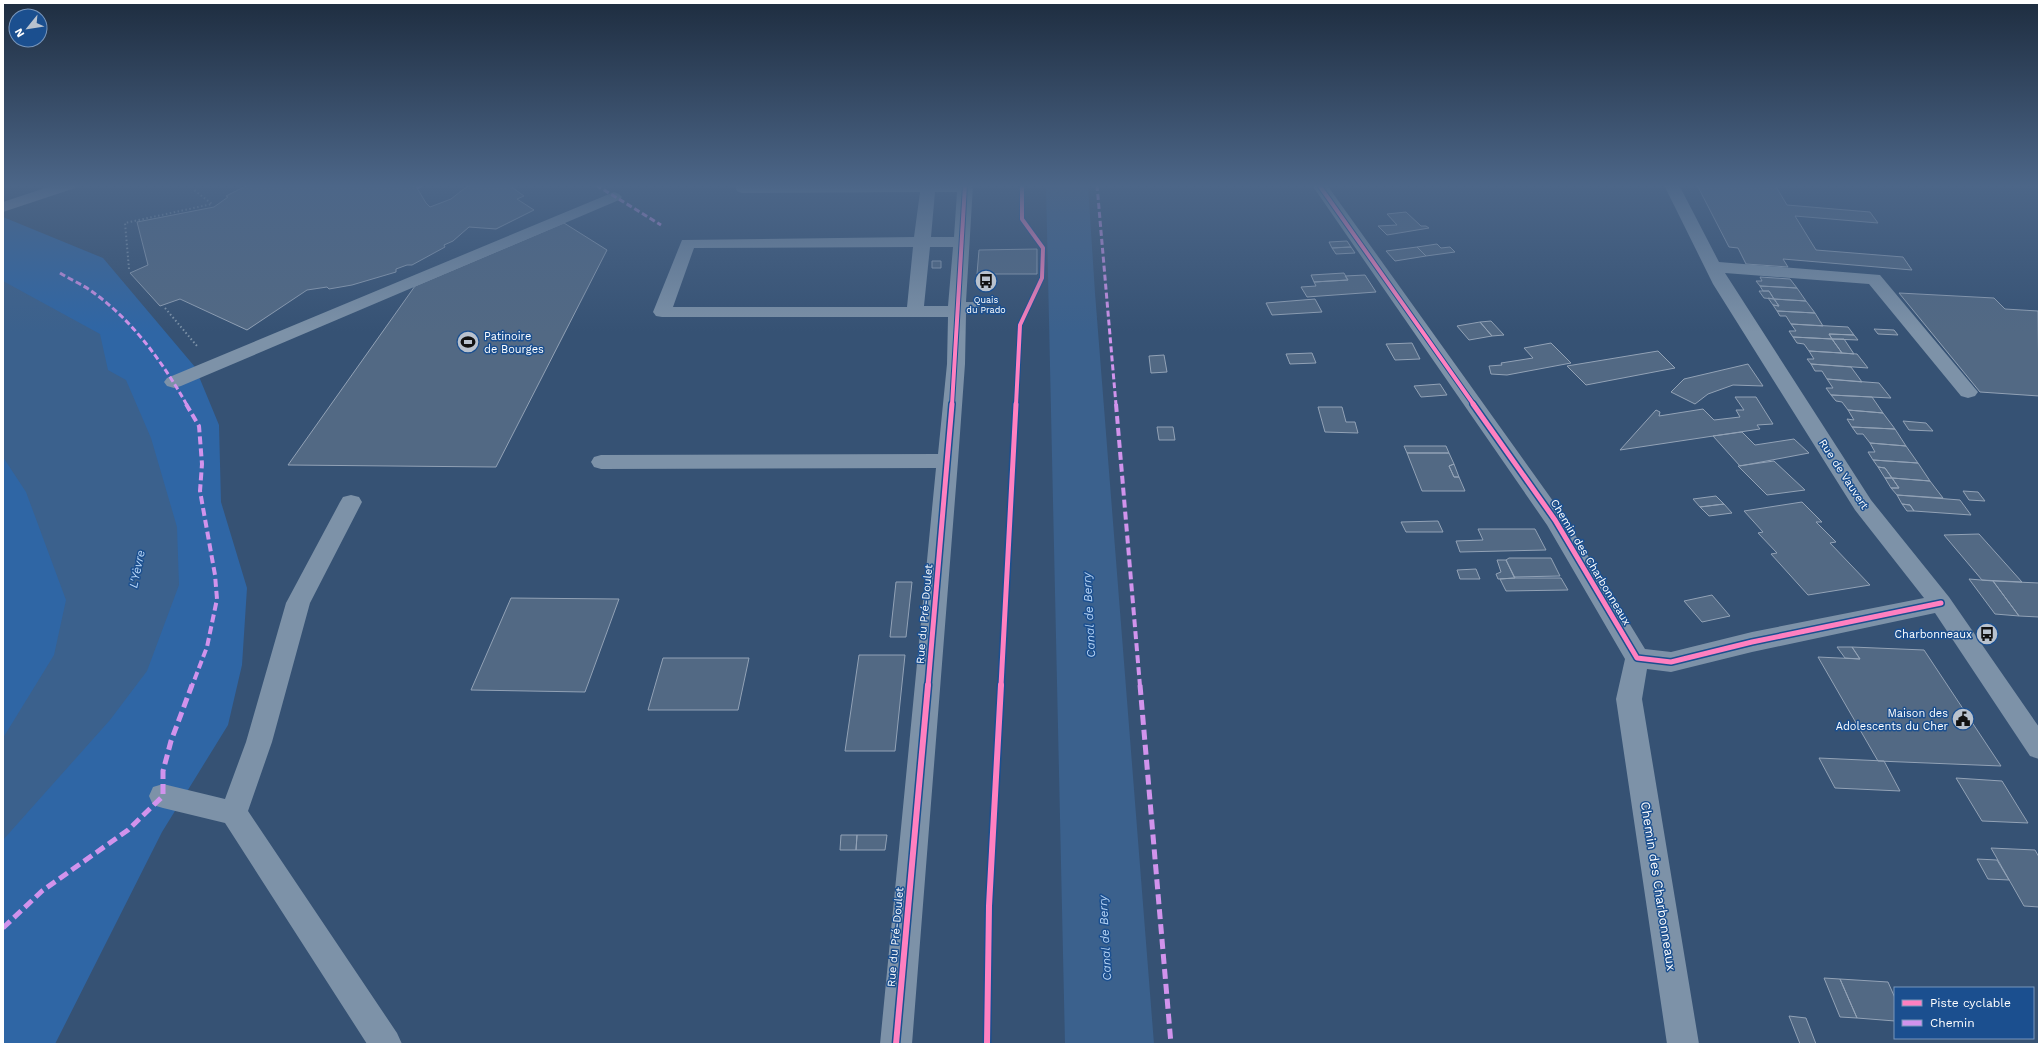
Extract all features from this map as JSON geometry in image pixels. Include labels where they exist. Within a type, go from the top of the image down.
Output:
[{"type":"street","points":[[174,382],[526,234]]},
{"type":"street","points":[[915,312],[923,234]]},
{"type":"street","points":[[961,242],[688,243],[662,312],[957,311],[973,305],[974,280],[959,275],[962,234]]},
{"type":"street","name":"Chemin des Charbonneaux","points":[[1354,234],[1555,520],[1637,658],[1630,699],[1683,1044]]},
{"type":"street","name":"Rue de Vauvert","points":[[1696,234],[1713,267],[1863,505],[1940,603],[2039,748]]},
{"type":"street","points":[[1713,267],[1874,279],[1968,392]]},
{"type":"street","name":"Rue du Pré-Doulet","points":[[896,1044],[956,364],[957,311]]},
{"type":"street","points":[[601,462],[948,460]]},
{"type":"street","points":[[234,814],[258,742],[298,603],[351,502]]},
{"type":"street","points":[[1637,658],[1671,662],[1752,642],[1940,603]]},
{"type":"street","points":[[163,796],[234,814],[386,1044]]},
{"type":"path","points":[[126,234],[128,269]]},
{"type":"path","points":[[165,308],[199,348]]},
{"type":"shaded area","points":[[3,234],[44,234],[103,258],[195,367],[219,425],[221,502],[247,588],[242,665],[228,725],[162,832],[55,1044],[3,1044]]},
{"type":"water","name":"Canal de Berry","points":[[1047,234],[1091,234],[1154,1044],[1065,1044]]},
{"type":"water","name":"L'Yèvre","points":[[3,281],[100,334],[108,370],[126,380],[151,438],[177,527],[179,585],[147,671],[110,720],[3,840],[3,738],[54,655],[66,600],[26,492],[3,457]]},
{"type":"building","points":[[140,234],[461,234],[453,241],[444,245],[445,247],[412,265],[407,265],[396,269],[396,272],[352,285],[329,289],[327,287],[307,290],[247,330],[180,299],[160,306],[130,273],[148,265]]},
{"type":"building","name":"Patinoire de Bourges","points":[[538,234],[581,234],[607,250],[496,467],[288,465],[415,286]]},
{"type":"building","points":[[1722,234],[1806,234],[1816,250],[1903,257],[1912,270],[1783,259],[1788,267],[1746,264],[1738,248],[1729,247]]},
{"type":"building","points":[[1347,241],[1351,247],[1332,248],[1329,242]]},
{"type":"building","points":[[1437,244],[1441,248],[1450,247],[1455,252],[1426,256],[1417,247]]},
{"type":"building","points":[[1351,247],[1355,253],[1336,254],[1332,248]]},
{"type":"building","points":[[1417,247],[1426,256],[1395,261],[1386,251]]},
{"type":"building","points":[[1037,249],[1037,274],[977,274],[979,250]]},
{"type":"building","points":[[932,261],[941,261],[941,268],[932,268]]},
{"type":"building","points":[[1344,273],[1348,280],[1314,282],[1311,275]]},
{"type":"building","points":[[1365,275],[1376,292],[1307,297],[1301,287],[1316,286],[1314,282],[1348,280],[1345,276]]},
{"type":"building","points":[[1760,277],[1790,279],[1797,288],[1760,286],[1756,281],[1762,281]]},
{"type":"building","points":[[1760,286],[1797,288],[1806,301],[1774,299],[1769,291],[1763,291]]},
{"type":"building","points":[[1759,291],[1769,291],[1774,299],[1764,298]]},
{"type":"building","points":[[1899,293],[1994,298],[2005,309],[2038,311],[2039,396],[1980,392]]},
{"type":"building","points":[[1768,298],[1774,299],[1779,306],[1773,305]]},
{"type":"building","points":[[1315,299],[1322,312],[1272,315],[1266,303]]},
{"type":"building","points":[[1774,299],[1806,301],[1815,313],[1777,311],[1773,305],[1779,306]]},
{"type":"building","points":[[1777,311],[1815,313],[1823,326],[1791,324],[1786,316],[1780,316]]},
{"type":"building","points":[[1491,321],[1504,335],[1492,336],[1480,322]]},
{"type":"building","points":[[1480,322],[1492,336],[1469,340],[1457,326]]},
{"type":"building","points":[[1791,324],[1848,327],[1854,335],[1829,334],[1832,339],[1793,337],[1789,331],[1796,331]]},
{"type":"building","points":[[1874,329],[1894,330],[1898,335],[1878,334]]},
{"type":"building","points":[[1829,334],[1854,335],[1858,340],[1832,339]]},
{"type":"building","points":[[1793,337],[1832,339],[1842,353],[1809,351],[1804,344],[1797,343]]},
{"type":"building","points":[[1832,339],[1844,339],[1854,354],[1842,353]]},
{"type":"building","points":[[1412,343],[1420,359],[1395,360],[1386,344]]},
{"type":"building","points":[[1551,343],[1571,363],[1507,375],[1491,374],[1489,366],[1502,365],[1501,363],[1533,358],[1524,348]]},
{"type":"building","points":[[1658,351],[1675,368],[1586,385],[1567,366]]},
{"type":"building","points":[[1809,351],[1857,354],[1868,368],[1811,364],[1807,359],[1814,359]]},
{"type":"building","points":[[1312,353],[1316,363],[1290,364],[1286,354]]},
{"type":"building","points":[[1164,355],[1167,372],[1151,373],[1149,356]]},
{"type":"building","points":[[1748,364],[1763,386],[1733,385],[1708,394],[1695,404],[1671,392],[1684,379]]},
{"type":"building","points":[[1811,364],[1851,367],[1862,382],[1827,379],[1822,371],[1815,371]]},
{"type":"building","points":[[1827,379],[1879,383],[1891,398],[1831,395],[1826,388],[1833,388]]},
{"type":"building","points":[[1440,384],[1447,395],[1421,397],[1414,386]]},
{"type":"building","points":[[1831,395],[1872,397],[1883,413],[1848,410],[1842,402],[1836,401]]},
{"type":"building","points":[[1735,397],[1756,397],[1773,424],[1757,425],[1760,429],[1620,450],[1656,410],[1660,412],[1659,416],[1703,409],[1714,420],[1740,417],[1736,410],[1744,410]]},
{"type":"building","points":[[1318,407],[1342,407],[1346,422],[1355,422],[1358,433],[1325,432]]},
{"type":"building","points":[[1848,410],[1883,413],[1895,429],[1852,427],[1847,419],[1854,420]]},
{"type":"building","points":[[1903,421],[1926,423],[1933,431],[1909,430]]},
{"type":"building","points":[[1157,427],[1173,427],[1175,440],[1159,440]]},
{"type":"building","points":[[1852,427],[1895,429],[1906,446],[1870,443],[1863,434],[1857,434]]},
{"type":"building","points":[[1742,432],[1755,445],[1794,439],[1809,453],[1740,466],[1713,436]]},
{"type":"building","points":[[1870,443],[1906,446],[1918,463],[1873,460],[1868,452],[1875,452]]},
{"type":"building","points":[[1404,446],[1446,446],[1449,453],[1407,453]]},
{"type":"building","points":[[1407,453],[1449,453],[1454,464],[1449,466],[1454,477],[1459,477],[1465,491],[1422,491]]},
{"type":"building","points":[[1873,460],[1918,463],[1930,481],[1892,478],[1885,468],[1878,467]]},
{"type":"building","points":[[1774,461],[1805,490],[1767,495],[1738,466]]},
{"type":"building","points":[[1454,464],[1459,477],[1454,477],[1449,466]]},
{"type":"building","points":[[1878,467],[1885,468],[1892,478],[1885,478]]},
{"type":"building","points":[[1885,478],[1892,478],[1899,488],[1891,488]]},
{"type":"building","points":[[1892,478],[1930,481],[1943,498],[1897,495],[1891,488],[1899,488]]},
{"type":"building","points":[[1963,491],[1978,492],[1985,501],[1969,500]]},
{"type":"building","points":[[1897,495],[1960,500],[1971,515],[1914,511],[1910,505],[1902,504]]},
{"type":"building","points":[[1716,496],[1724,504],[1700,507],[1693,499]]},
{"type":"building","points":[[1802,502],[1822,522],[1816,522],[1836,542],[1830,543],[1870,585],[1808,595],[1771,554],[1777,553],[1758,533],[1763,532],[1744,511]]},
{"type":"building","points":[[1724,504],[1732,513],[1709,516],[1700,507]]},
{"type":"building","points":[[1902,504],[1910,505],[1914,511],[1907,511]]},
{"type":"building","points":[[1438,521],[1443,532],[1406,532],[1401,522]]},
{"type":"building","points":[[1478,529],[1535,529],[1546,550],[1460,552],[1456,541],[1483,540]]},
{"type":"building","points":[[1979,534],[2022,582],[1982,580],[1944,535]]},
{"type":"building","points":[[1509,558],[1551,558],[1560,576],[1514,577],[1506,560]]},
{"type":"building","points":[[1497,560],[1506,560],[1515,578],[1498,579],[1496,574],[1501,572]]},
{"type":"building","points":[[1476,569],[1480,579],[1460,579],[1457,570]]},
{"type":"building","points":[[1561,578],[1568,590],[1506,591],[1500,579]]},
{"type":"building","points":[[1969,579],[1993,581],[2019,616],[1995,614]]},
{"type":"building","points":[[1993,581],[2039,583],[2039,617],[2019,616]]},
{"type":"building","points":[[896,582],[912,582],[906,637],[890,637]]},
{"type":"building","points":[[1712,595],[1730,616],[1702,622],[1684,601]]},
{"type":"building","points":[[511,598],[619,599],[585,692],[471,690]]},
{"type":"building","points":[[1837,647],[1852,647],[1860,659],[1845,658]]},
{"type":"building","points":[[1852,647],[1924,650],[2001,766],[1878,761],[1818,657],[1860,659]]},
{"type":"building","points":[[859,655],[905,655],[895,751],[845,751]]},
{"type":"building","points":[[663,658],[749,658],[738,710],[648,710]]},
{"type":"building","points":[[1819,758],[1884,761],[1900,791],[1835,788]]},
{"type":"building","points":[[1956,778],[2002,781],[2028,823],[1982,821]]},
{"type":"building","points":[[841,835],[857,835],[856,850],[840,850]]},
{"type":"building","points":[[857,835],[887,835],[885,850],[856,850]]},
{"type":"building","points":[[1991,848],[2035,850],[2039,857],[2039,907],[2024,906]]},
{"type":"building","points":[[1977,859],[1997,860],[2009,880],[1988,879]]},
{"type":"building","points":[[1824,978],[1840,979],[1857,1018],[1840,1017]]},
{"type":"building","points":[[1840,979],[1888,982],[1894,996],[1894,1021],[1857,1018]]},
{"type":"building","points":[[1789,1016],[1806,1018],[1816,1044],[1800,1044]]},
{"type":"marked path","points":[[1101,234],[1171,1044]]},
{"type":"marked path","points":[[3,928],[42,891],[128,830],[163,796],[163,771],[171,741],[207,647],[217,599],[215,575],[200,491],[202,464],[199,426],[174,382],[151,348],[117,313],[94,293],[60,273]]},
{"type":"cycle path","points":[[896,1044],[956,364],[957,311],[962,234]]},
{"type":"cycle path","points":[[987,1044],[989,906],[1020,325],[1042,278],[1043,248],[1033,234]]},
{"type":"cycle path","points":[[1353,234],[1555,520],[1637,658],[1671,662],[1752,642],[1941,603]]},
{"type":"place","name":"Quais du Prado","points":[[986,281]]},
{"type":"place","name":"Patinoire de Bourges","points":[[468,342]]},
{"type":"place","name":"Charbonneaux","points":[[1987,634]]},
{"type":"place","name":"Maison des Adolescents du Cher","points":[[1963,719]]}]
